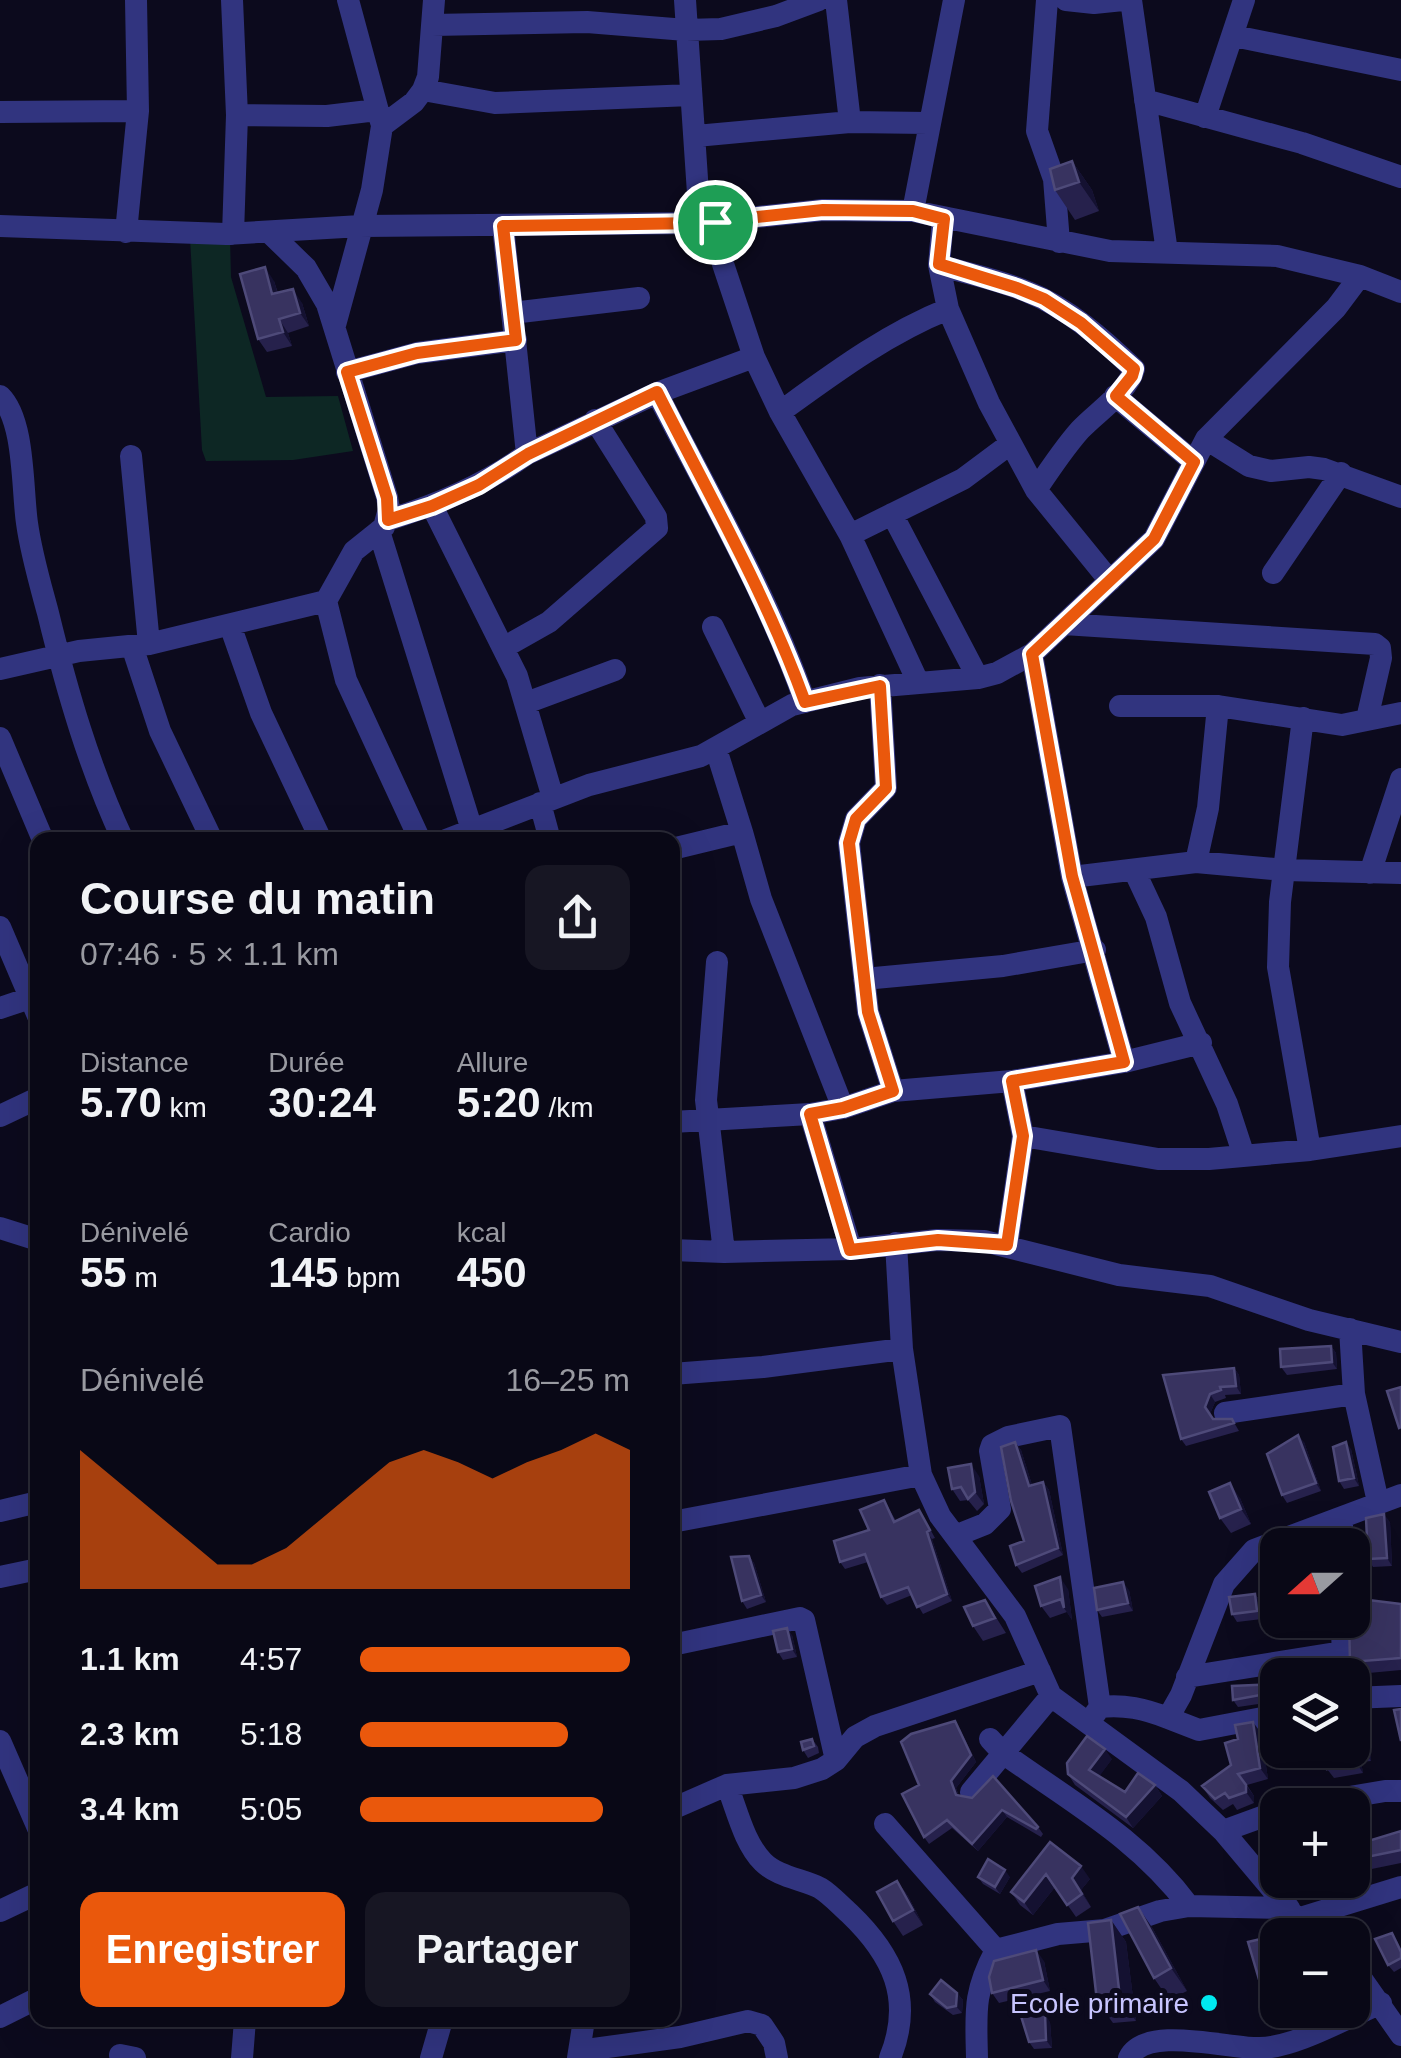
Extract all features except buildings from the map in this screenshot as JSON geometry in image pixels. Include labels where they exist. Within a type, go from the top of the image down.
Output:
[{"type":"street","points":[[126,232],[138,111],[136,0]]},
{"type":"street","points":[[232,0],[237,115],[233,234]]},
{"type":"street","points":[[335,325],[372,190],[380,118],[348,0]]},
{"type":"street","points":[[237,115],[380,118],[414,102],[423,90],[434,0]]},
{"type":"street","points":[[685,0],[690,94],[707,222],[754,357],[780,412],[850,535],[918,682]]},
{"type":"street","points":[[433,25],[601,22],[686,30],[722,29],[820,0]]},
{"type":"street","points":[[836,0],[850,122]]},
{"type":"street","points":[[913,211],[954,0]]},
{"type":"street","points":[[1047,0],[1037,131],[1054,180],[1059,242]]},
{"type":"street","points":[[1066,0],[1123,0]]},
{"type":"street","points":[[1131,0],[1167,252]]},
{"type":"street","points":[[1206,116],[1244,0]]},
{"type":"street","points":[[1234,36],[1401,70]]},
{"type":"street","points":[[423,90],[495,103],[690,94]]},
{"type":"street","points":[[1145,100],[1302,143],[1401,177]]},
{"type":"street","points":[[0,112],[138,111]]},
{"type":"street","points":[[696,136],[850,122],[928,123]]},
{"type":"street","points":[[0,226],[233,234],[361,226],[707,222],[823,210],[913,211],[1110,251],[1277,256],[1360,276],[1401,292]]},
{"type":"street","points":[[944,219],[939,264],[948,310],[1010,444],[1036,490],[1110,581]]},
{"type":"street","points":[[503,226],[528,454]]},
{"type":"street","points":[[270,233],[318,284],[335,325],[387,498],[384,526],[472,830]]},
{"type":"street","points":[[939,264],[1031,293],[1081,323],[1134,369],[1116,396],[1078,432],[1036,490]]},
{"type":"street","points":[[467,832],[589,785],[678,764],[716,749],[759,721],[805,702],[880,686],[978,678],[1032,654],[1154,539],[1206,439],[1336,308],[1360,276]]},
{"type":"street","points":[[512,313],[639,298]]},
{"type":"street","points":[[780,412],[862,353],[913,323],[948,310]]},
{"type":"street","points":[[347,372],[417,353],[516,340]]},
{"type":"street","points":[[416,832],[346,680],[326,602],[354,551],[384,526],[479,485],[528,454],[595,420],[657,392],[754,357]]},
{"type":"street","points":[[657,392],[701,480],[730,527],[782,640],[805,702]]},
{"type":"street","points":[[0,396],[6,401],[16,433],[32,552],[58,656],[98,783],[120,832]]},
{"type":"street","points":[[1116,396],[1194,462]]},
{"type":"street","points":[[503,648],[549,622],[657,528],[656,517],[595,420]]},
{"type":"street","points":[[1206,439],[1259,468],[1270,471],[1309,467],[1341,474],[1401,497]]},
{"type":"street","points":[[850,535],[962,479],[1010,444]]},
{"type":"street","points":[[131,456],[140,645],[160,731],[208,832]]},
{"type":"street","points":[[1273,574],[1341,474]]},
{"type":"street","points":[[432,506],[526,703],[547,800],[549,832]]},
{"type":"street","points":[[892,514],[978,678]]},
{"type":"street","points":[[0,669],[58,656],[140,645],[326,602]]},
{"type":"street","points":[[1064,624],[1375,644],[1382,658],[1368,719]]},
{"type":"street","points":[[230,625],[261,712],[317,832]]},
{"type":"street","points":[[713,627],[759,721]]},
{"type":"street","points":[[1032,654],[1072,876],[1124,1062]]},
{"type":"street","points":[[526,703],[614,670]]},
{"type":"street","points":[[880,686],[886,788],[856,819],[849,843],[872,1030],[893,1091]]},
{"type":"street","points":[[1120,706],[1218,706],[1342,725],[1401,714]]},
{"type":"street","points":[[1196,862],[1208,808],[1218,706]]},
{"type":"street","points":[[1304,718],[1285,870],[1278,966],[1310,1150]]},
{"type":"street","points":[[0,738],[40,832]]},
{"type":"street","points":[[716,749],[761,898],[843,1108]]},
{"type":"street","points":[[1370,873],[1401,779]]},
{"type":"street","points":[[680,847],[742,832]]},
{"type":"street","points":[[1072,876],[1196,862],[1285,870],[1401,873]]},
{"type":"street","points":[[1134,870],[1156,918],[1180,1003],[1228,1104],[1244,1156]]},
{"type":"street","points":[[0,927],[30,998]]},
{"type":"street","points":[[864,978],[1003,966],[1095,950]]},
{"type":"street","points":[[717,962],[706,1121],[717,1177],[724,1252]]},
{"type":"street","points":[[0,1008],[30,1007]]},
{"type":"street","points":[[680,1122],[810,1114],[843,1108],[893,1091],[1012,1081],[1124,1062],[1201,1043]]},
{"type":"street","points":[[1007,1245],[1023,1136],[1012,1081]]},
{"type":"street","points":[[0,1116],[30,1102]]},
{"type":"street","points":[[810,1114],[850,1250]]},
{"type":"street","points":[[1023,1136],[1158,1159],[1310,1150],[1401,1136]]},
{"type":"street","points":[[0,1228],[30,1237]]},
{"type":"street","points":[[680,1247],[724,1252],[850,1250],[938,1240],[1007,1245],[1119,1274],[1210,1286],[1309,1320],[1401,1342]]},
{"type":"street","points":[[896,1243],[902,1349],[921,1475],[940,1516],[1015,1616],[1052,1696],[1094,1716],[1180,1791],[1223,1831],[1297,1918]]},
{"type":"street","points":[[1350,1328],[1354,1394],[1378,1502]]},
{"type":"street","points":[[680,1373],[902,1349]]},
{"type":"street","points":[[1226,1413],[1354,1394]]},
{"type":"street","points":[[956,1536],[984,1524],[1000,1509],[992,1445],[1008,1437],[1060,1426],[1094,1716]]},
{"type":"street","points":[[680,1520],[921,1475]]},
{"type":"street","points":[[1168,1718],[1224,1584],[1254,1550],[1401,1494]]},
{"type":"street","points":[[0,1510],[30,1504]]},
{"type":"street","points":[[1342,1519],[1342,1528]]},
{"type":"street","points":[[0,1577],[30,1571]]},
{"type":"street","points":[[680,1643],[804,1620],[836,1760]]},
{"type":"street","points":[[680,1806],[727,1785],[794,1778],[830,1766],[855,1737],[875,1726],[1040,1671]]},
{"type":"street","points":[[1187,1678],[1260,1671]]},
{"type":"street","points":[[971,1792],[996,1746],[1052,1696]]},
{"type":"street","points":[[1370,1697],[1401,1696]]},
{"type":"street","points":[[1094,1716],[1118,1705],[1150,1710],[1199,1730],[1260,1718]]},
{"type":"street","points":[[0,1741],[30,1810]]},
{"type":"street","points":[[996,1746],[1111,1826],[1155,1863],[1190,1906]]},
{"type":"street","points":[[727,1785],[760,1860],[771,1869],[823,1889],[862,1925],[888,1959],[898,1985],[902,2026],[890,2058]]},
{"type":"street","points":[[1370,1793],[1401,1791]]},
{"type":"street","points":[[1223,1831],[1260,1818]]},
{"type":"street","points":[[885,1824],[996,1950]]},
{"type":"street","points":[[0,1884],[4,1909],[30,1898]]},
{"type":"street","points":[[977,2058],[976,1998],[981,1978],[996,1950],[1058,1934],[1105,1930],[1160,1911],[1190,1906],[1293,1914],[1401,1886]]},
{"type":"street","points":[[1370,1988],[1401,2035]]},
{"type":"street","points":[[0,2016],[30,2002]]},
{"type":"street","points":[[1129,2058],[1132,2051],[1144,2044],[1176,2040],[1259,2049],[1280,2045],[1382,2003]]},
{"type":"street","points":[[583,2027],[578,2054],[680,2038],[748,2021],[762,2026],[774,2043],[778,2058]]},
{"type":"street","points":[[242,2058],[244,2027]]},
{"type":"street","points":[[431,2058],[440,2027]]},
{"type":"green space","points":[[190,238],[230,238],[231,277],[266,397],[338,396],[353,451],[293,460],[206,461],[202,450]]},
{"type":"place","name":"Ecole primaire","points":[[1209,2003]]},
{"type":"route","points":[[823,210],[913,211],[944,219],[939,264],[1031,293],[1081,323],[1134,369],[1116,396],[1194,462],[1154,539],[1032,654],[1072,876],[1124,1062],[1012,1081],[1023,1136],[1007,1245],[938,1240],[850,1250],[810,1114],[843,1108],[893,1091],[868,1012],[849,843],[856,819],[884,794],[888,780],[880,686],[805,702],[773,618],[757,592],[730,527],[701,480],[657,392],[528,454],[479,485],[388,520],[387,498],[347,372],[417,353],[516,340],[503,226],[715,222],[823,210]]}]
